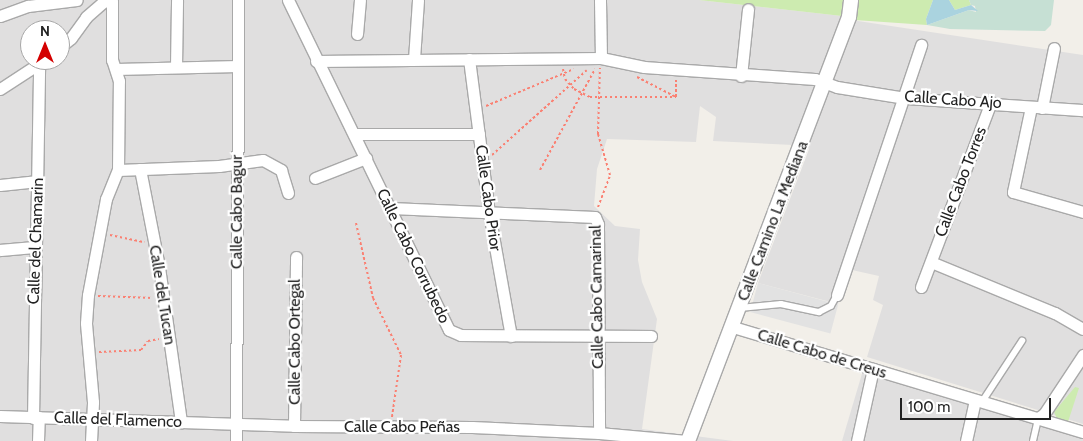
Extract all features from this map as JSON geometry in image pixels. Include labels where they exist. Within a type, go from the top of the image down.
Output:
[{"type":"street","points":[[0,16],[28,6],[77,0]]},
{"type":"street","points":[[70,37],[105,0]]},
{"type":"street","points":[[91,441],[92,420],[87,353],[88,295],[106,199],[118,170],[119,81],[112,60],[105,0]]},
{"type":"street","points":[[176,67],[177,0]]},
{"type":"street","name":"Calle Cabo Bagur","points":[[236,441],[238,0]]},
{"type":"street","name":"Calle Cabo Corrubedo","points":[[288,0],[449,330],[461,335],[651,336]]},
{"type":"street","points":[[357,34],[360,0]]},
{"type":"street","points":[[414,59],[418,0]]},
{"type":"street","points":[[600,0],[601,58]]},
{"type":"street","name":"Calle Camino La Mediana","points":[[688,441],[825,82],[849,17],[851,0]]},
{"type":"street","points":[[741,76],[748,9]]},
{"type":"street","points":[[837,294],[905,98],[921,45]]},
{"type":"street","points":[[1054,48],[1013,192],[1083,212]]},
{"type":"street","points":[[316,60],[601,58],[676,70],[825,82]]},
{"type":"street","name":"Calle Cabo Prior","points":[[470,59],[489,213],[511,336]]},
{"type":"street","points":[[116,69],[238,66]]},
{"type":"street","points":[[1,86],[28,70]]},
{"type":"street","name":"Calle del Chamarin","points":[[38,441],[36,417],[34,247],[42,70]]},
{"type":"street","name":"Calle Cabo Ajo","points":[[825,82],[905,98],[991,102],[1037,108],[1083,110]]},
{"type":"street","name":"Calle Cabo Torres","points":[[921,287],[991,102]]},
{"type":"street","points":[[354,134],[479,134]]},
{"type":"street","points":[[315,178],[366,158]]},
{"type":"street","points":[[118,170],[198,168],[263,160],[273,163],[282,170],[288,193]]},
{"type":"street","name":"Calle del Tucan","points":[[140,169],[163,298],[181,422]]},
{"type":"street","points":[[0,185],[38,181]]},
{"type":"street","name":"Calle Cabo Camarinal","points":[[390,208],[594,217],[598,224],[599,432]]},
{"type":"street","points":[[0,250],[34,247]]},
{"type":"street","name":"Calle Cabo Ortegal","points":[[294,426],[296,257]]},
{"type":"street","points":[[931,262],[1055,313],[1083,329]]},
{"type":"street","name":"Calle Cabo de Creus","points":[[733,326],[978,402],[1083,432]]},
{"type":"street","points":[[1038,418],[1044,414],[1083,355]]},
{"type":"street","points":[[857,441],[873,369]]},
{"type":"street","points":[[966,441],[978,402]]},
{"type":"street","name":"Calle del Flamenco","points":[[0,416],[237,424]]},
{"type":"street","name":"Calle Cabo Peñas","points":[[237,424],[599,432],[688,441]]},
{"type":"lane","points":[[740,308],[781,304],[819,312],[831,306],[837,294]]},
{"type":"lane","points":[[978,402],[1022,341]]},
{"type":"lane","points":[[1033,441],[1038,418]]},
{"type":"path","points":[[483,163],[601,58]]},
{"type":"path","points":[[540,170],[601,58]]},
{"type":"path","points":[[594,217],[610,175],[598,134],[601,58]]},
{"type":"path","points":[[563,59],[564,74],[570,84],[581,94],[599,97],[676,97]]},
{"type":"path","points":[[476,109],[578,68]]},
{"type":"path","points":[[676,70],[676,97]]},
{"type":"path","points":[[634,76],[676,97]]},
{"type":"path","points":[[356,223],[373,298],[401,355],[397,396],[389,426]]},
{"type":"path","points":[[100,233],[154,244]]},
{"type":"path","points":[[88,295],[140,300],[163,298]]},
{"type":"path","points":[[87,353],[141,350],[148,340],[169,337]]},
{"type":"shaded area","points":[[0,0],[699,0],[842,16],[858,21],[1083,55],[1083,424],[867,357],[883,305],[873,300],[879,276],[852,270],[838,304],[758,283],[809,149],[793,145],[713,141],[716,117],[700,106],[696,142],[607,139],[597,169],[594,206],[615,226],[640,229],[638,260],[642,282],[657,319],[642,429],[733,441],[0,441]]},
{"type":"shaded area","points":[[758,283],[838,304],[830,333],[750,312]]},
{"type":"shaded area","points":[[864,367],[1083,432],[1083,441],[842,441]]},
{"type":"green space","points":[[699,0],[843,0],[842,16]]},
{"type":"green space","points":[[856,0],[933,0],[926,19],[927,25],[855,20]]},
{"type":"green space","points":[[949,0],[969,0],[971,5],[955,10]]},
{"type":"green space","points":[[969,0],[1054,0],[1051,25],[1045,31],[950,29],[927,25],[969,10],[976,12],[975,6],[971,5]]},
{"type":"green space","points":[[1075,387],[1079,388],[1068,422],[1057,419],[1054,412]]},
{"type":"water","points":[[933,0],[949,0],[955,10],[971,5],[978,11],[969,10],[927,25],[926,19]]}]
